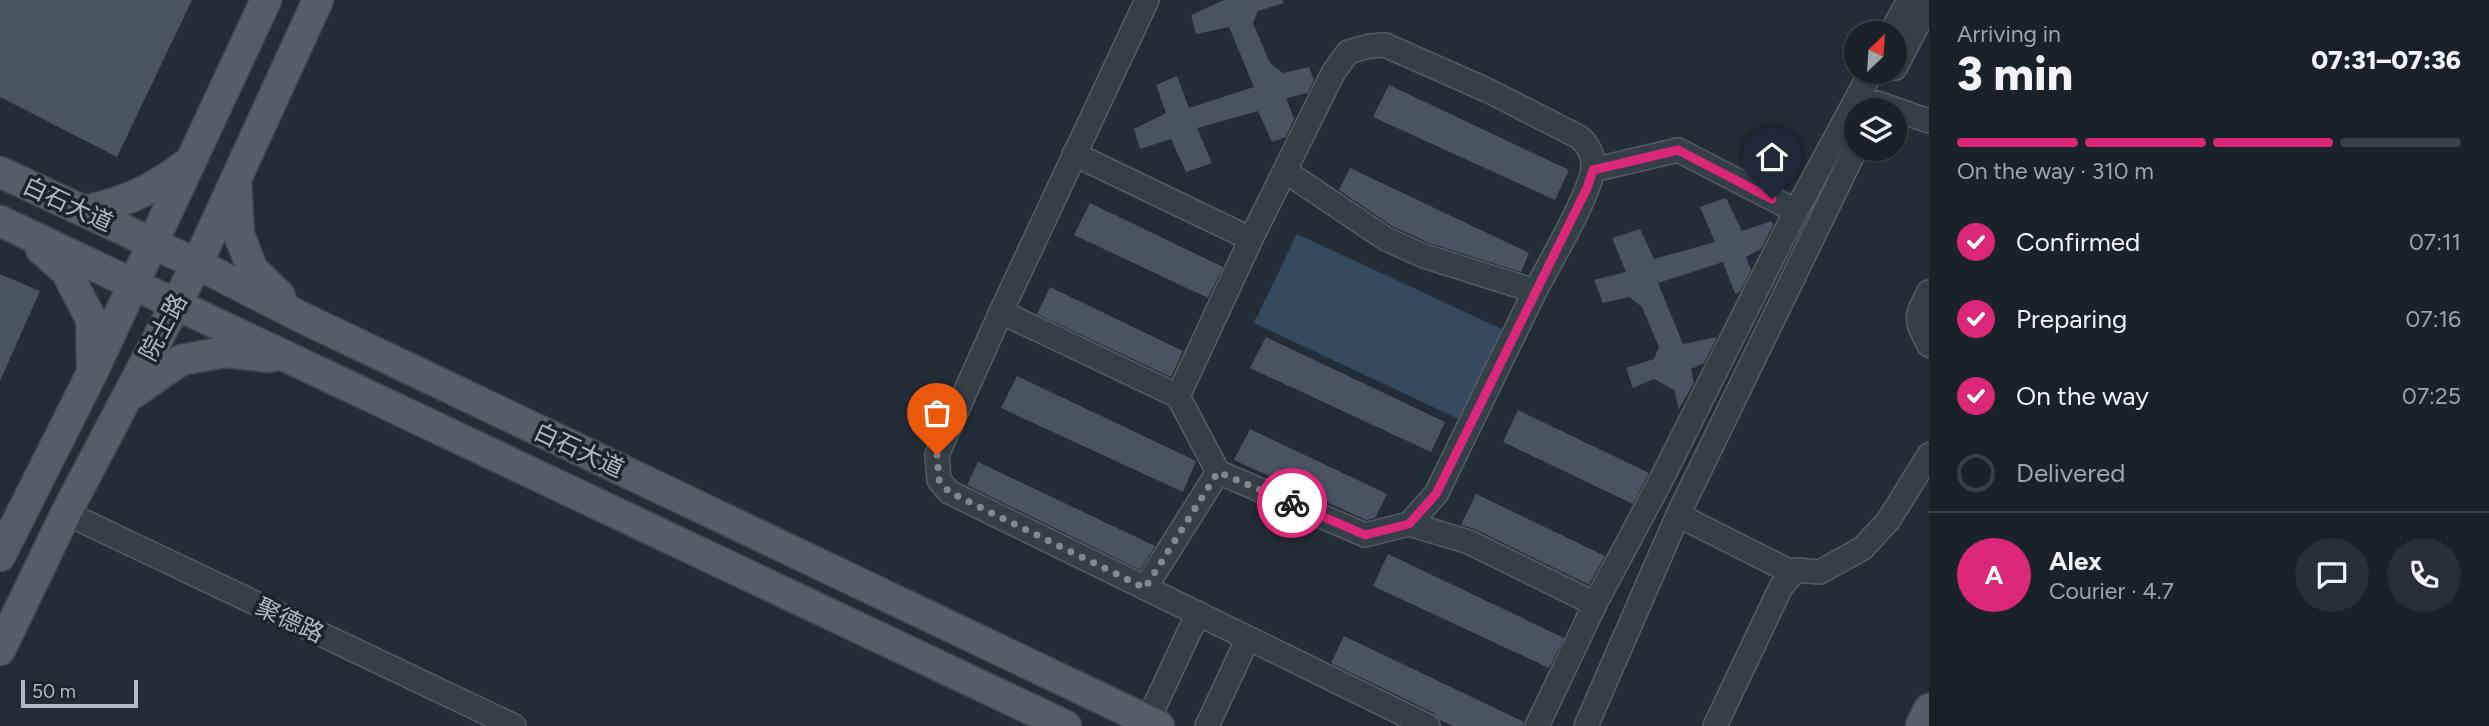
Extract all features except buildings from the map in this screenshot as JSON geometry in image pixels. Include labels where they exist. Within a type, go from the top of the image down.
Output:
[{"type":"main road","name":"院士路","points":[[0,556],[93,371],[132,282],[266,0]]},
{"type":"main road","name":"院士路","points":[[0,650],[66,513],[197,264],[235,176],[318,0]]},
{"type":"main road","points":[[85,211],[120,203],[160,185],[189,163]]},
{"type":"main road","name":"白石大道","points":[[0,172],[1154,723]]},
{"type":"main road","points":[[235,176],[239,235],[253,270],[303,318]]},
{"type":"main road","points":[[11,227],[66,271],[91,319],[93,371]]},
{"type":"main road","name":"白石大道","points":[[11,227],[295,359],[1066,726]]},
{"type":"main road","points":[[126,398],[181,360],[225,352],[295,359]]},
{"type":"main road","points":[[1921,726],[1929,709]]},
{"type":"street","points":[[1147,0],[937,455],[939,480],[949,492],[1429,726]]},
{"type":"street","points":[[1898,21],[1909,0]]},
{"type":"street","points":[[1908,43],[1929,3]]},
{"type":"street","points":[[1178,396],[1251,239],[1342,59],[1348,52],[1385,45],[1579,137],[1585,141],[1592,156],[1593,170],[1587,188],[1436,494],[1409,524]]},
{"type":"street","points":[[1537,726],[1595,604],[1659,485],[1796,211],[1865,84]]},
{"type":"street","points":[[1907,115],[1929,121]]},
{"type":"street","points":[[1593,170],[1678,150],[1796,211]]},
{"type":"street","points":[[1074,154],[1251,239]]},
{"type":"street","points":[[1586,726],[1678,515],[1850,161]]},
{"type":"street","points":[[1285,171],[1386,239],[1424,256],[1535,291]]},
{"type":"street","points":[[1929,292],[1918,312],[1918,323],[1929,345]]},
{"type":"street","points":[[1001,312],[1178,396],[1218,472],[1365,535],[1409,524],[1469,542],[1595,604]]},
{"type":"street","points":[[1715,726],[1781,587],[1797,570],[1820,572],[1863,548],[1888,521],[1929,455]]},
{"type":"street","points":[[1145,588],[1218,472]]},
{"type":"street","name":"聚德路","points":[[66,513],[514,726]]},
{"type":"street","points":[[1678,515],[1793,573]]},
{"type":"street","points":[[1154,723],[1198,613]]},
{"type":"street","points":[[1208,726],[1248,638]]},
{"type":"water","points":[[1297,234],[1506,331],[1465,422],[1254,323]]},
{"type":"way so far","points":[[937,455],[939,480],[949,492],[1145,588],[1218,472],[1292,503]]},
{"type":"route","points":[[1292,503],[1365,535],[1409,524],[1436,494],[1587,188],[1593,170],[1678,150],[1772,199]]}]
